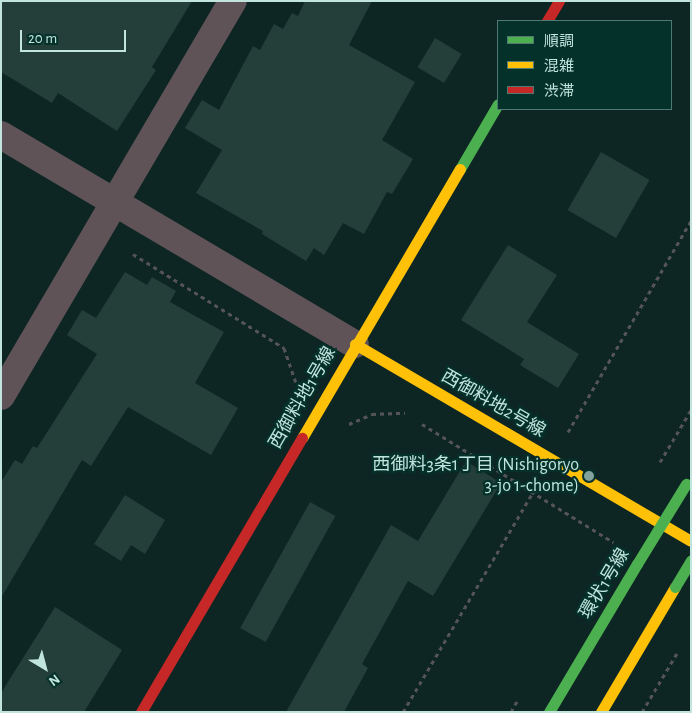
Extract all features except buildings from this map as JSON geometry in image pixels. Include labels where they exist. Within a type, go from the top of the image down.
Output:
[{"type":"street","points":[[1,396],[233,1]]},
{"type":"street","points":[[549,20],[559,1]]},
{"type":"street","name":"西御料地1号線","points":[[141,712],[355,344],[497,106]]},
{"type":"street","points":[[1,135],[355,344]]},
{"type":"street","name":"西御料地2号線","points":[[355,344],[691,541]]},
{"type":"street","name":"環状1号線","points":[[549,712],[688,479]]},
{"type":"street","points":[[601,712],[691,560]]},
{"type":"path","points":[[98,231],[284,348],[296,382],[292,390]]},
{"type":"path","points":[[657,466],[691,410]]},
{"type":"path","points":[[343,427],[372,414],[402,411],[410,416]]},
{"type":"path","points":[[419,422],[616,543]]},
{"type":"path","points":[[642,712],[681,645]]},
{"type":"traffic: fast","points":[[460,169],[497,106]]},
{"type":"traffic: fast","points":[[637,564],[686,484]]},
{"type":"traffic: fast","points":[[675,587],[691,560]]},
{"type":"traffic: fast","points":[[549,712],[637,564]]},
{"type":"traffic: slow","points":[[302,438],[460,169]]},
{"type":"traffic: slow","points":[[355,344],[691,541]]},
{"type":"traffic: slow","points":[[601,712],[675,587]]},
{"type":"traffic: jam","points":[[548,20],[559,1]]},
{"type":"traffic: jam","points":[[141,712],[302,438]]},
{"type":"place","name":"西御料3条1丁目 (Nishigoryo 3-jo 1-chome)","points":[[589,476]]}]
